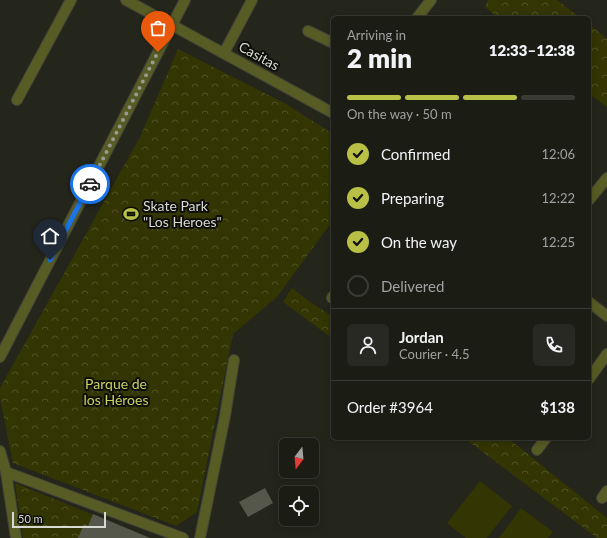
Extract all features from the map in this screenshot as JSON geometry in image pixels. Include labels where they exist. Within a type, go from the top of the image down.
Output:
[{"type":"street","points":[[17,100],[71,0]]},
{"type":"street","name":"Casitas","points":[[126,0],[224,52],[331,112]]},
{"type":"street","points":[[0,357],[185,0]]},
{"type":"street","points":[[224,52],[252,0]]},
{"type":"street","points":[[419,16],[431,0]]},
{"type":"street","points":[[308,31],[331,42]]},
{"type":"street","points":[[591,198],[607,178]]},
{"type":"street","points":[[591,304],[607,316]]},
{"type":"street","points":[[591,376],[607,354]]},
{"type":"street","points":[[200,538],[225,416],[234,360]]},
{"type":"street","points":[[537,450],[544,440]]},
{"type":"street","points":[[0,451],[6,472],[16,538]]},
{"type":"street","points":[[6,472],[183,538]]},
{"type":"green space","points":[[488,0],[557,0],[578,16],[496,16],[485,7]]},
{"type":"green space","points":[[591,26],[607,39],[607,107],[591,95]]},
{"type":"green space","name":"Parque de los Héroes","points":[[178,49],[286,104],[331,133],[331,223],[277,297],[233,334],[197,512],[176,526],[13,463],[0,398],[0,388],[140,137]]},
{"type":"green space","points":[[292,288],[331,315],[331,338],[283,302]]},
{"type":"green space","points":[[467,440],[510,440],[607,518],[607,538],[597,538]]},
{"type":"green space","points":[[480,481],[512,506],[487,538],[466,538],[447,523]]},
{"type":"green space","points":[[15,483],[150,538],[23,538]]},
{"type":"green space","points":[[521,508],[553,532],[548,538],[499,538]]},
{"type":"building","points":[[265,488],[273,503],[248,517],[239,502]]},
{"type":"building","points":[[93,514],[150,538],[78,538],[84,524],[88,526]]},
{"type":"way so far","points":[[90,184],[158,52]]},
{"type":"place","name":"Skate Park \"Los Heroes\"","points":[[131,214]]},
{"type":"route","points":[[50,260],[90,184]]}]
